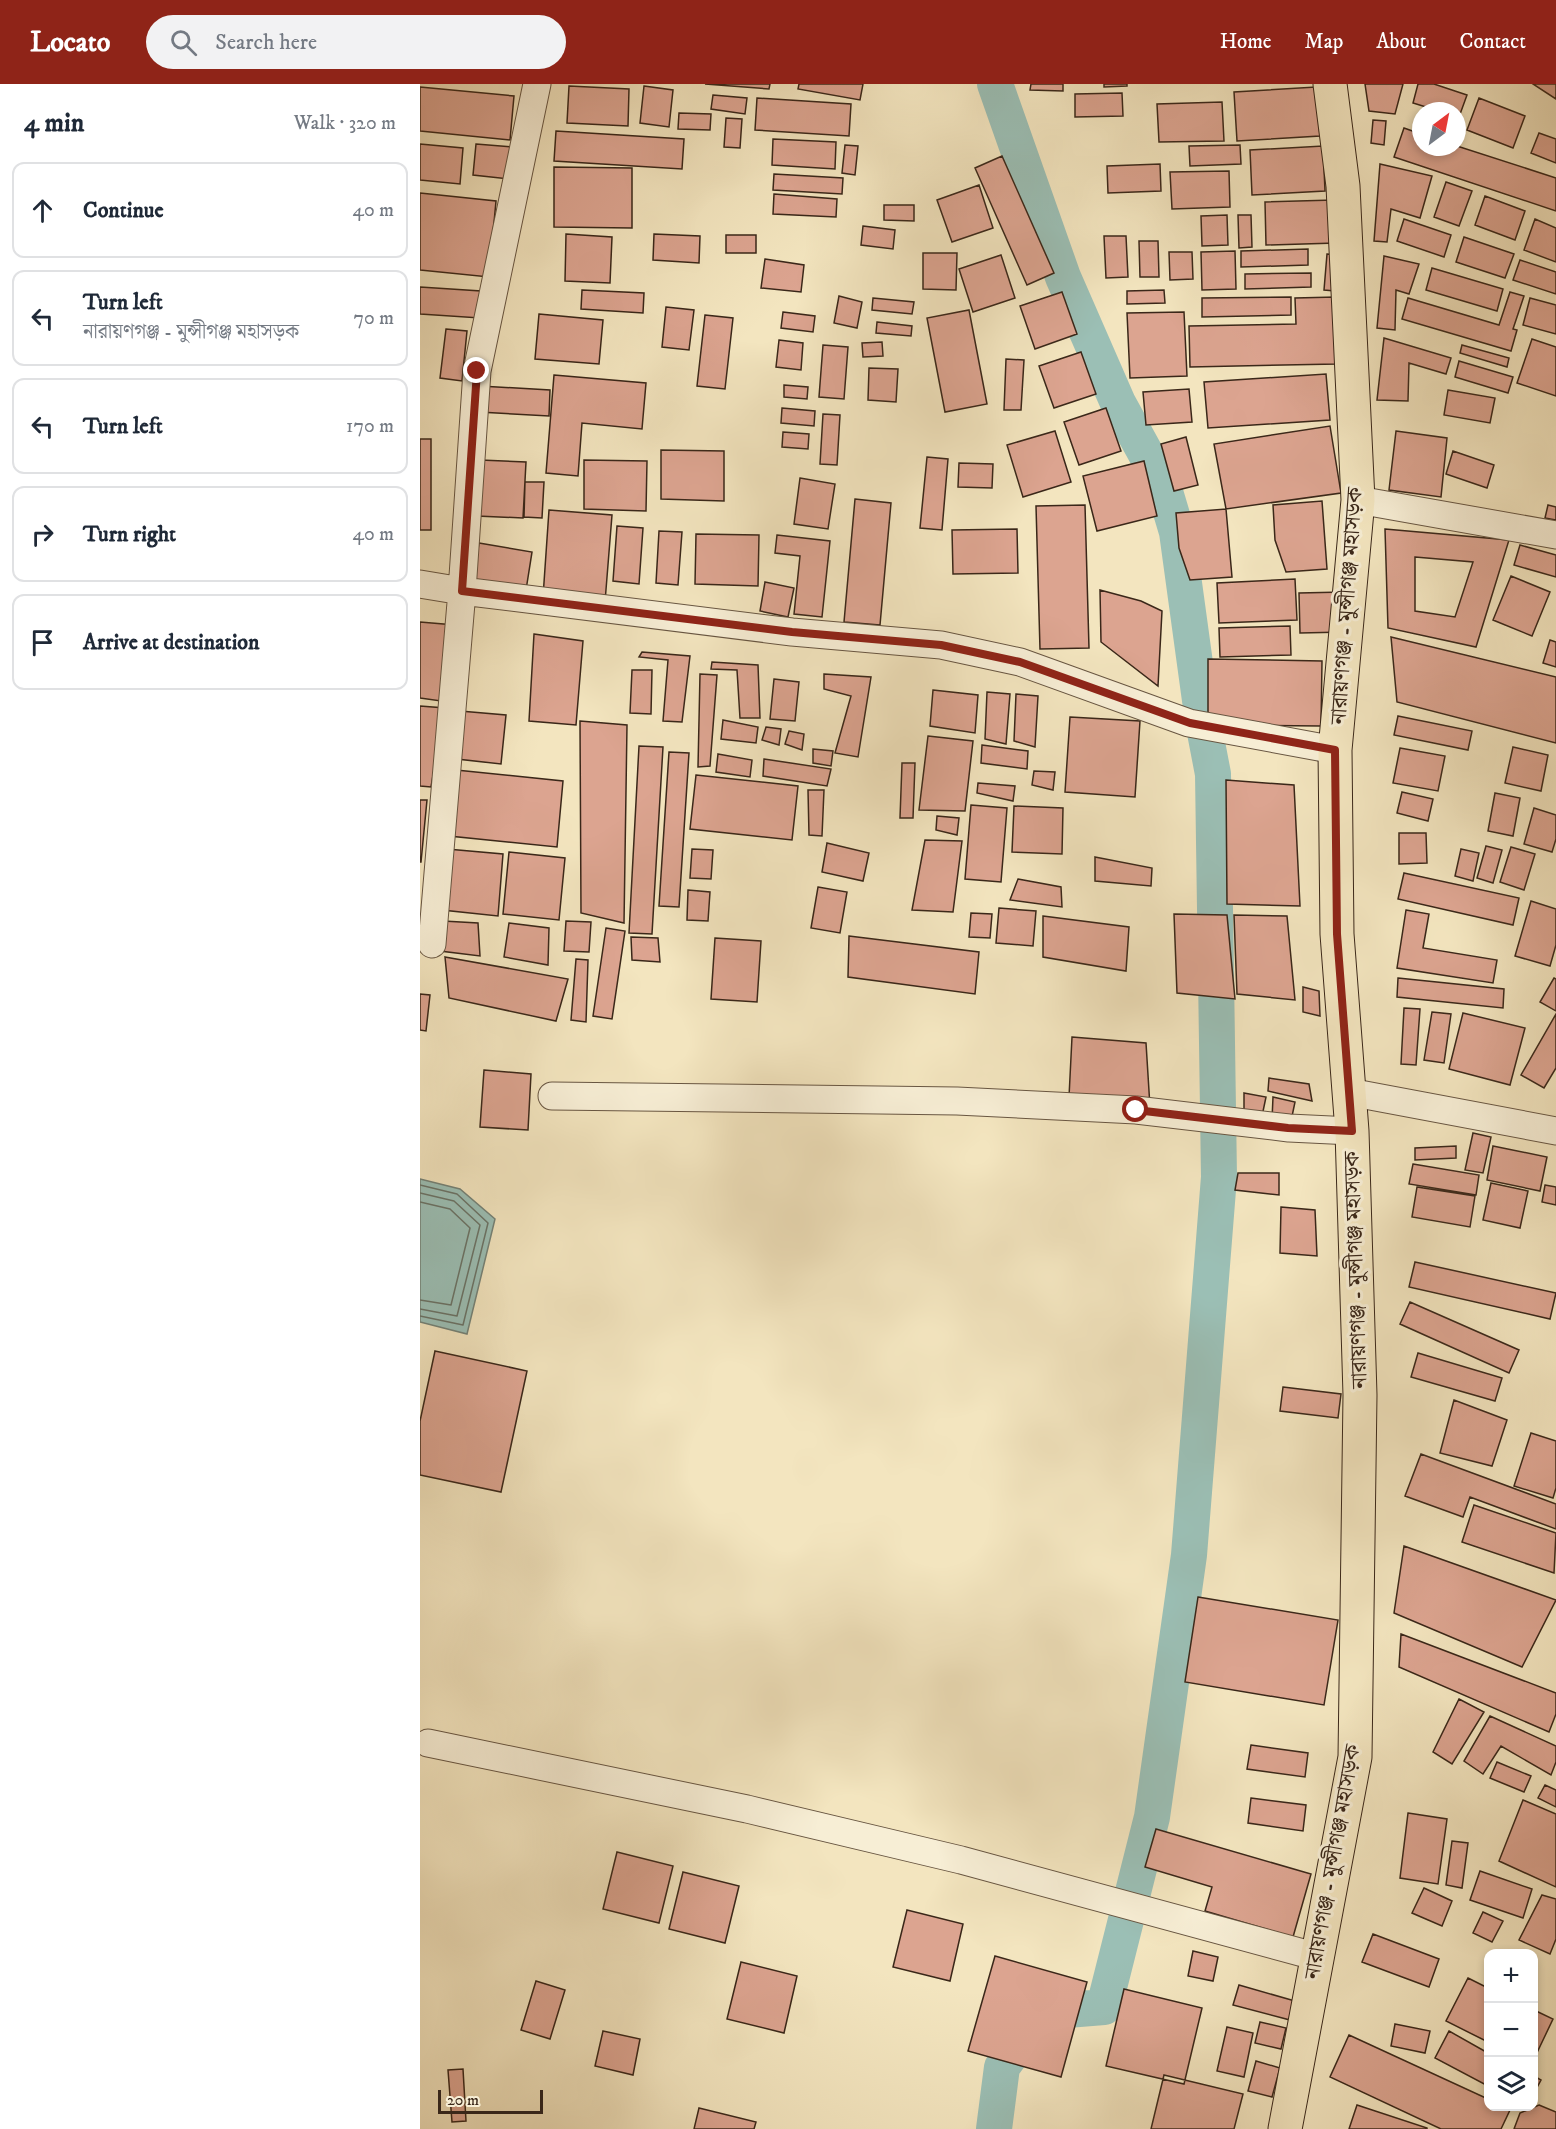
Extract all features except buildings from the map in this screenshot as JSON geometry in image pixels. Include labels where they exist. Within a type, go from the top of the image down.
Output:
[{"type":"main road","name":"নারায়ণগঞ্জ - মুন্সীগঞ্জ মহাসড়ক","points":[[1285,2129],[1355,1756],[1360,1395],[1352,1131],[1337,934],[1335,750],[1358,501],[1343,186],[1330,84]]},
{"type":"street","points":[[432,944],[462,591],[477,371],[537,84]]},
{"type":"street","points":[[1358,501],[1556,535]]},
{"type":"street","points":[[420,584],[792,632],[941,645],[1020,662],[1190,723],[1335,750]]},
{"type":"street","points":[[1349,1092],[1556,1131]]},
{"type":"street","points":[[552,1096],[957,1101],[1136,1110],[1236,1122],[1352,1131]]},
{"type":"street","points":[[428,1743],[747,1809],[961,1860],[1318,1957]]},
{"type":"water","points":[[420,1179],[460,1189],[495,1219],[467,1334],[420,1322]]},
{"type":"waterway","points":[[994,2129],[1002,2067],[1042,2012],[1104,2007],[1152,1817],[1189,1555],[1219,1177],[1213,774],[1203,722],[1177,532],[1163,485],[1118,403],[1063,277],[995,84]]},
{"type":"route","points":[[477,371],[462,591],[792,632],[941,645],[1020,662],[1190,723],[1335,750],[1337,934],[1352,1131],[1288,1128],[1136,1110]]}]
